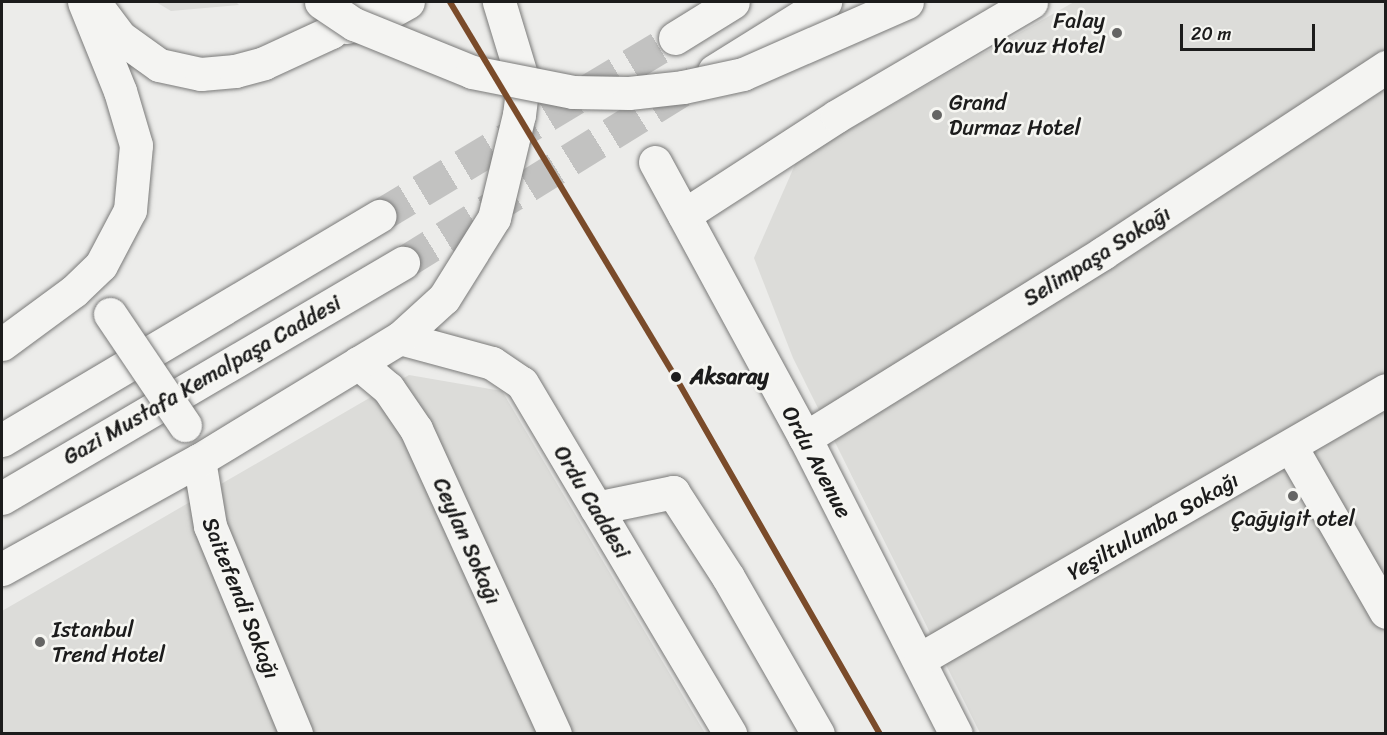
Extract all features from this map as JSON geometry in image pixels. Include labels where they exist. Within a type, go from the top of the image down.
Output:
[{"type":"street","points":[[2,344],[66,298],[101,265],[130,210],[136,145],[120,91],[84,2]]},
{"type":"street","points":[[93,2],[120,37],[159,65],[201,74],[235,71],[264,63],[326,17],[369,2]]},
{"type":"street","points":[[326,17],[379,18],[408,2]]},
{"type":"street","points":[[2,569],[199,460],[400,338],[444,298],[467,267],[494,218],[503,188],[523,81],[499,2]]},
{"type":"street","points":[[675,38],[734,2]]},
{"type":"street","points":[[714,70],[825,2]]},
{"type":"street","points":[[326,17],[365,29],[472,72],[573,92],[628,93],[683,87],[743,74],[907,2]]},
{"type":"street","points":[[684,215],[837,116],[1031,2]]},
{"type":"street","name":"Selimpaşa Sokağı","points":[[805,438],[1103,253],[1386,67]]},
{"type":"street","name":"Ordu Avenue","points":[[655,162],[805,438],[920,659],[956,734]]},
{"type":"street","points":[[2,440],[379,216]]},
{"type":"street","name":"Gazi Mustafa Kemalpaşa Caddesi","points":[[2,498],[403,262]]},
{"type":"street","points":[[110,314],[185,425]]},
{"type":"street","name":"Ordu Caddesi","points":[[400,338],[492,363],[522,383],[730,734]]},
{"type":"street","name":"Ceylan Sokağı","points":[[358,363],[388,388],[416,429],[555,734]]},
{"type":"street","name":"Yeşiltulumba Sokağı","points":[[920,659],[1291,447],[1386,390]]},
{"type":"street","points":[[1291,447],[1386,612]]},
{"type":"street","name":"Saitefendi Sokağı","points":[[199,460],[210,526],[296,734]]},
{"type":"street","points":[[596,508],[673,492],[733,587],[818,734]]},
{"type":"shaded area","points":[[156,2],[236,2],[239,5],[171,11]]},
{"type":"shaded area","points":[[1074,2],[1385,2],[1385,733],[980,733],[793,358],[754,258],[798,158]]},
{"type":"shaded area","points":[[409,375],[502,391],[705,733],[2,733],[2,611]]},
{"type":"tunnel","points":[[379,216],[675,38]]},
{"type":"tunnel","points":[[403,263],[695,82]]},
{"type":"transit line","points":[[450,2],[676,378],[880,734]]},
{"type":"place","name":"Falay Yavuz Hotel","points":[[1117,33]]},
{"type":"place","name":"Grand Durmaz Hotel","points":[[937,115]]},
{"type":"place","name":"Aksaray","points":[[676,377]]},
{"type":"place","name":"Çağyigit otel","points":[[1293,496]]},
{"type":"place","name":"Istanbul Trend Hotel","points":[[40,642]]}]
